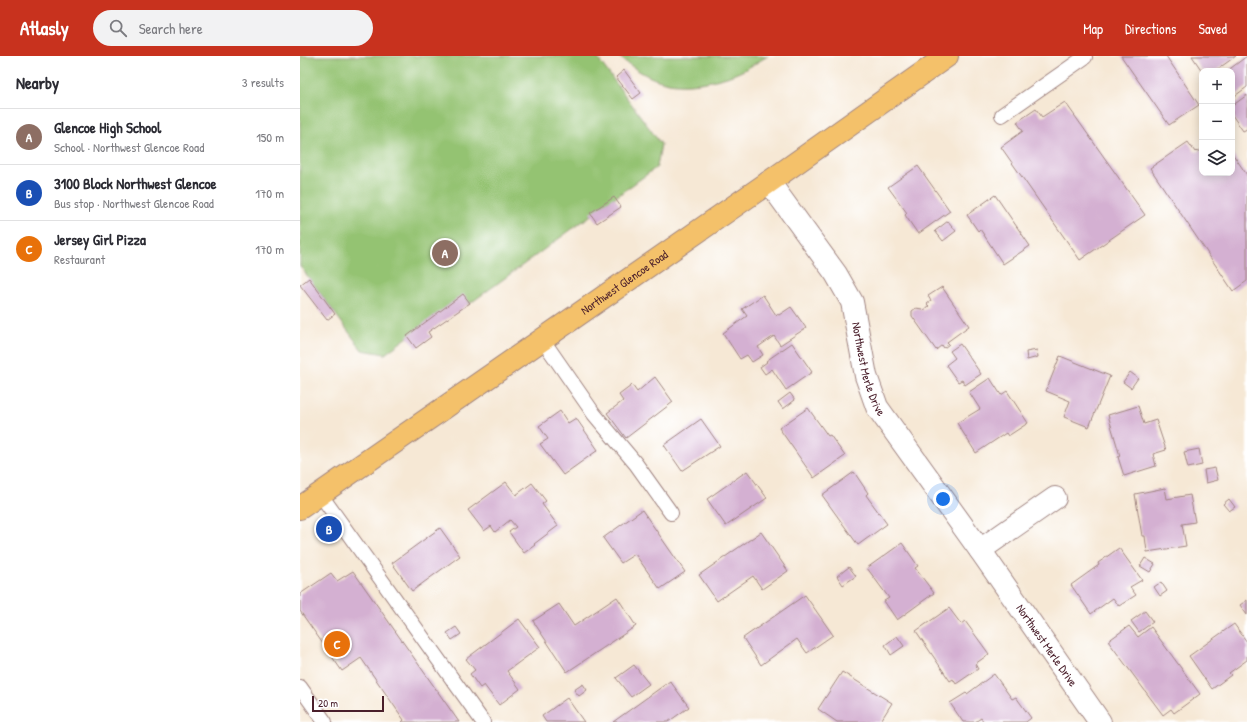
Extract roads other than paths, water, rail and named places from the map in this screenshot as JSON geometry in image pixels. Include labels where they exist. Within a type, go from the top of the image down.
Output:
[{"type":"main road","name":"Northwest Glencoe Road","points":[[300,508],[769,182],[947,56]]},
{"type":"street","name":"Northwest Merle Drive","points":[[769,182],[836,274],[852,302],[866,376],[878,407],[1100,722]]},
{"type":"street","points":[[980,550],[1055,498]]},
{"type":"lane","points":[[1002,115],[1085,57],[1084,56]]},
{"type":"lane","points":[[542,339],[594,414],[636,464],[671,513]]},
{"type":"lane","points":[[320,494],[483,722]]},
{"type":"lane","points":[[300,687],[325,722]]},
{"type":"place","name":"Glencoe High School","points":[[445,253]]},
{"type":"place","name":"3100 Block Northwest Glencoe","points":[[329,529]]},
{"type":"place","name":"Jersey Girl Pizza","points":[[337,644]]}]
